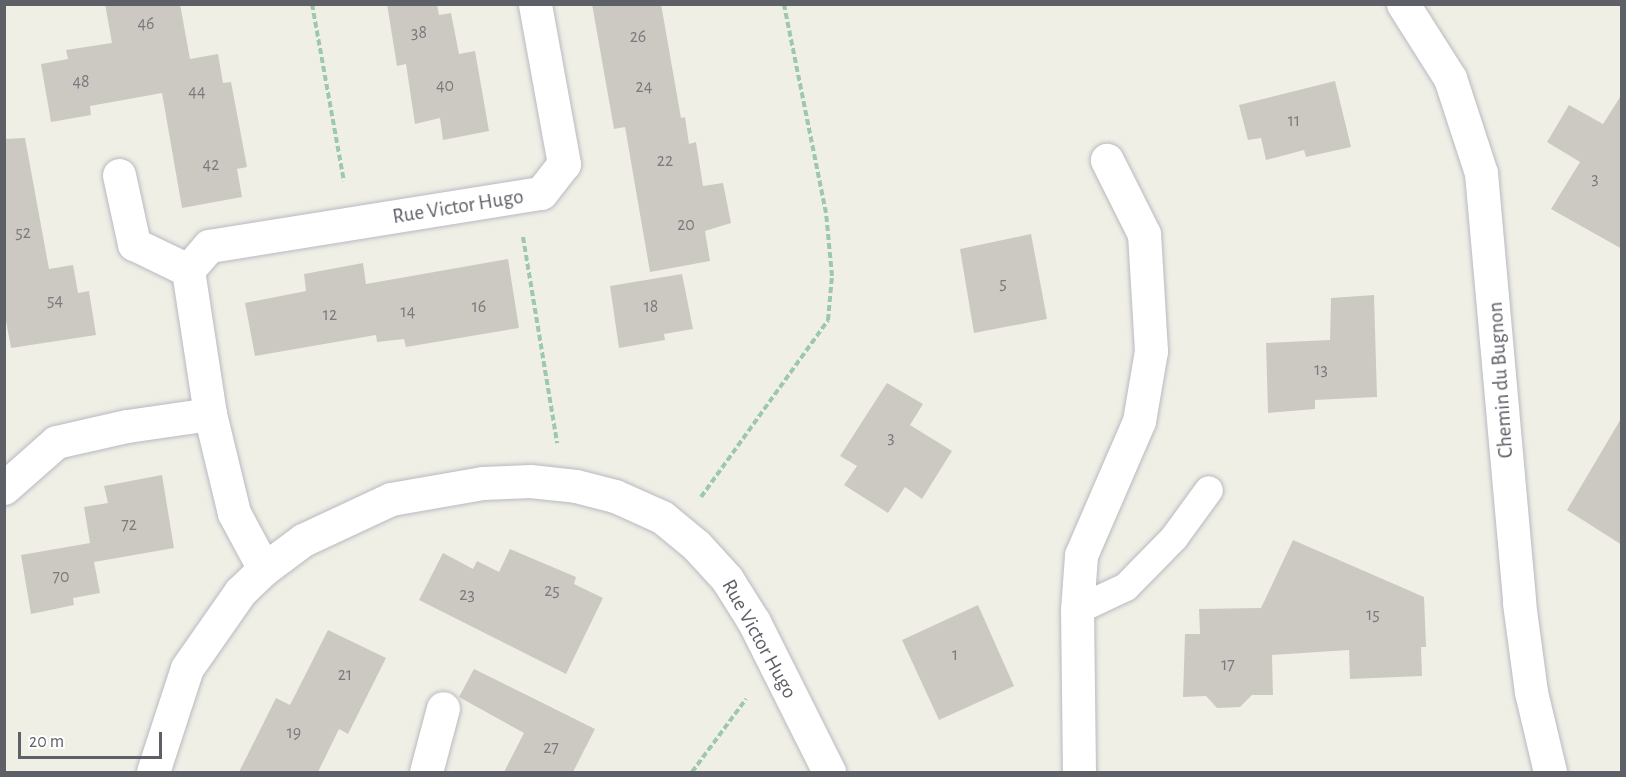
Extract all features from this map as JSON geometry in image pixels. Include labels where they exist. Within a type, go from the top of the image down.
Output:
[{"type":"street","name":"Rue Victor Hugo","points":[[188,270],[209,246],[541,193],[564,164],[535,4]]},
{"type":"street","name":"Chemin du Bugnon","points":[[1403,4],[1450,78],[1481,173],[1519,603],[1532,692],[1550,772],[1578,772]]},
{"type":"street","points":[[1079,772],[1077,610],[1081,555],[1139,421],[1151,351],[1144,234],[1107,160]]},
{"type":"street","points":[[119,175],[134,244],[188,270],[210,414],[234,513],[264,569]]},
{"type":"street","points":[[4,488],[56,442],[127,426],[210,414]]},
{"type":"street","name":"Rue Victor Hugo","points":[[153,772],[187,668],[240,592],[264,569],[303,540],[391,500],[483,483],[530,481],[576,486],[615,496],[662,517],[696,545],[727,579],[775,662],[828,772]]},
{"type":"street","points":[[426,772],[443,708]]},
{"type":"lane","points":[[1077,610],[1126,587],[1174,538],[1209,490]]},
{"type":"path","points":[[312,4],[352,223]]},
{"type":"path","points":[[697,502],[828,320],[832,276],[826,213],[784,4]]},
{"type":"path","points":[[517,197],[558,450]]},
{"type":"path","points":[[692,772],[775,662]]},
{"type":"building","points":[[105,4],[180,4],[190,59],[218,54],[223,83],[231,82],[247,167],[237,169],[242,197],[182,208],[162,93],[90,106],[91,115],[51,122],[41,64],[68,59],[66,50],[112,43]]},
{"type":"building","points":[[387,4],[437,4],[439,15],[451,13],[459,54],[475,51],[489,131],[443,140],[440,118],[415,124],[406,64],[397,66]]},
{"type":"building","points":[[592,4],[661,4],[681,118],[685,117],[689,144],[696,142],[703,186],[723,183],[731,223],[705,231],[710,261],[650,272],[625,127],[614,129]]},
{"type":"building","points":[[1335,81],[1351,147],[1306,157],[1304,150],[1266,160],[1261,138],[1248,140],[1239,105]]},
{"type":"building","points":[[1622,94],[1622,249],[1551,209],[1580,162],[1547,142],[1569,105],[1603,124]]},
{"type":"building","points":[[25,138],[49,269],[73,265],[78,293],[89,291],[96,335],[11,348],[4,310],[4,139]]},
{"type":"building","points":[[1031,234],[1047,319],[974,333],[960,249]]},
{"type":"building","points":[[508,259],[519,328],[406,347],[404,339],[377,342],[376,335],[255,356],[245,303],[306,291],[304,274],[363,263],[366,284]]},
{"type":"building","points":[[682,274],[693,329],[664,334],[665,340],[619,348],[610,286]]},
{"type":"building","points":[[1374,295],[1377,397],[1315,400],[1315,409],[1268,413],[1266,343],[1330,340],[1331,298]]},
{"type":"building","points":[[887,383],[923,404],[910,425],[952,451],[922,499],[905,487],[888,513],[844,485],[857,466],[840,456]]},
{"type":"building","points":[[1622,417],[1622,545],[1567,510]]},
{"type":"building","points":[[162,475],[174,548],[94,562],[100,593],[73,598],[74,605],[31,614],[21,555],[90,543],[84,507],[108,503],[104,486]]},
{"type":"building","points":[[1293,540],[1424,597],[1426,647],[1421,647],[1422,676],[1350,679],[1349,650],[1272,655],[1273,695],[1252,695],[1240,707],[1217,708],[1206,696],[1183,697],[1185,634],[1200,634],[1199,609],[1261,608]]},
{"type":"building","points":[[510,549],[576,577],[574,584],[603,598],[566,674],[419,600],[443,553],[473,569],[477,561],[499,572]]},
{"type":"building","points":[[978,605],[1014,686],[939,720],[902,640]]},
{"type":"building","points":[[328,630],[386,658],[348,734],[339,729],[318,772],[239,772],[276,698],[290,705]]},
{"type":"building","points":[[474,669],[595,729],[573,772],[504,772],[524,733],[459,697]]}]
